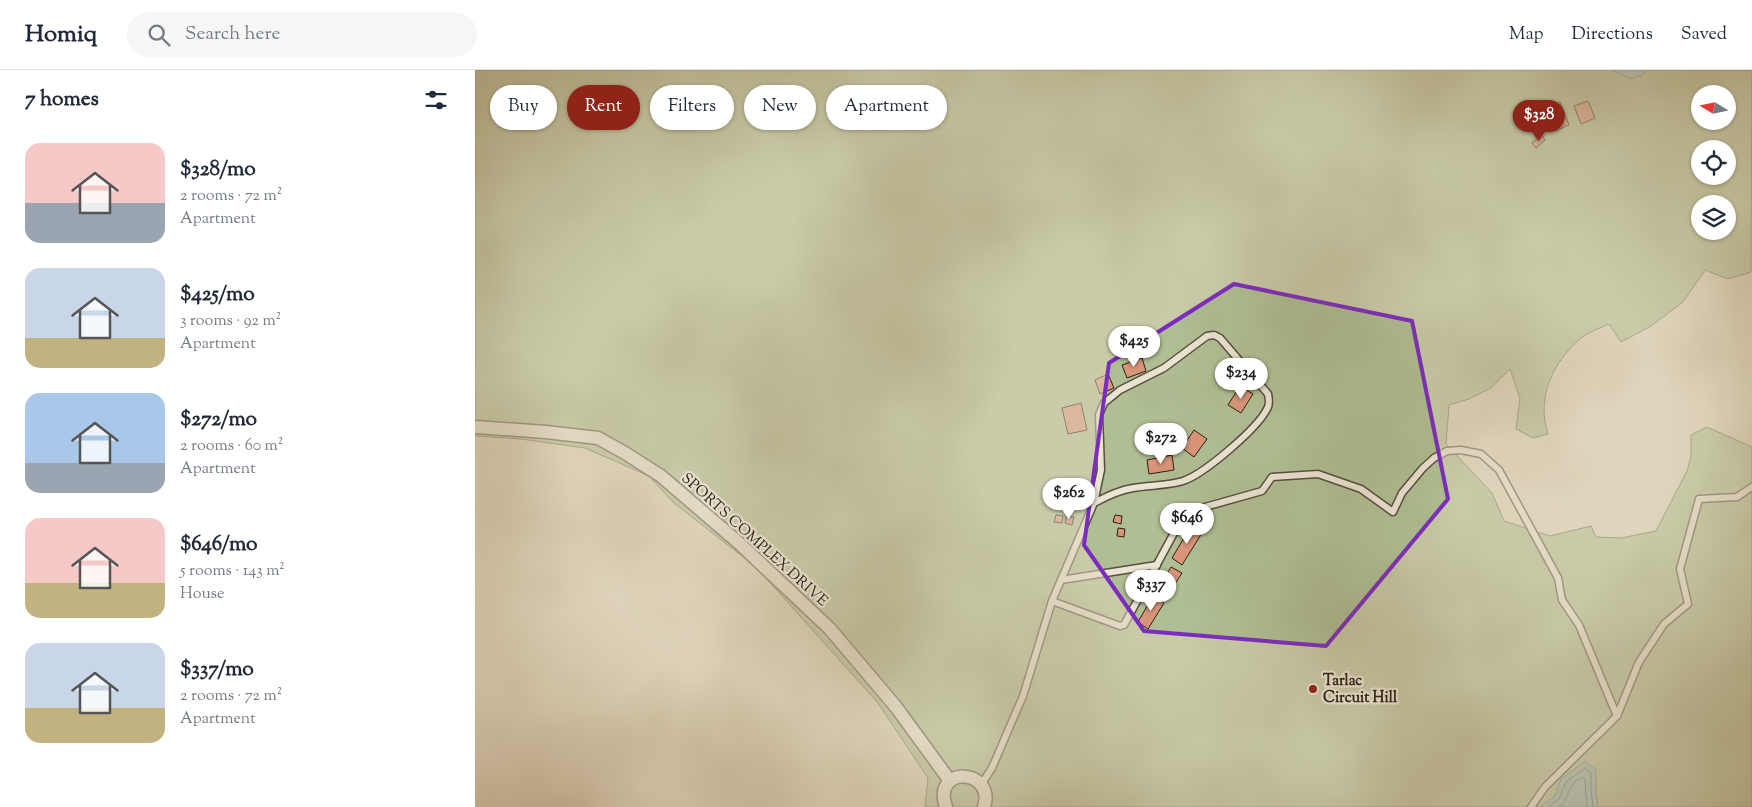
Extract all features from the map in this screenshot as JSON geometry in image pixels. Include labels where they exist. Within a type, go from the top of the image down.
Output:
[{"type":"street","name":"SPORTS COMPLEX DRIVE","points":[[475,427],[598,438],[661,476],[739,543],[830,629],[896,707],[950,781]]},
{"type":"street","points":[[946,807],[944,793],[950,781],[960,776],[977,780],[981,785],[985,796],[984,807]]},
{"type":"lane","points":[[981,785],[991,768],[1023,696],[1052,601],[1094,503],[1101,470],[1099,415],[1104,403],[1120,390],[1164,368],[1207,336],[1214,335],[1221,338],[1268,394],[1268,409],[1251,429],[1203,470],[1183,481],[1114,492],[1094,503]]},
{"type":"lane","points":[[1052,601],[1120,626],[1124,625],[1174,533],[1198,509],[1262,491],[1273,477],[1318,474],[1361,489],[1393,512],[1402,494],[1423,468],[1434,458],[1447,451],[1461,450],[1481,454],[1499,470],[1558,578],[1562,600],[1579,625],[1617,716]]},
{"type":"lane","points":[[1531,807],[1545,787],[1617,716],[1639,662],[1664,624],[1688,604],[1680,569],[1699,499],[1737,497],[1752,487]]},
{"type":"lane","points":[[1061,580],[1157,565]]},
{"type":"highlighted area","points":[[1234,284],[1412,321],[1448,499],[1326,646],[1144,631],[1084,545],[1109,363]]},
{"type":"green space","points":[[475,70],[1752,70],[1751,272],[1728,279],[1705,270],[1683,302],[1651,326],[1621,342],[1609,324],[1581,338],[1562,358],[1549,381],[1544,407],[1548,434],[1533,438],[1516,429],[1520,398],[1510,369],[1491,388],[1469,399],[1449,405],[1446,444],[1492,493],[1504,521],[1550,536],[1591,526],[1596,537],[1621,538],[1656,531],[1687,471],[1691,457],[1691,435],[1707,427],[1752,447],[1752,807],[925,807],[928,778],[878,703],[756,567],[674,503],[649,476],[585,448],[521,439],[475,436]]},
{"type":"water","points":[[1611,70],[1646,70],[1643,75],[1631,79]]},
{"type":"water","points":[[1585,761],[1596,770],[1598,807],[1540,807],[1555,796],[1561,779]]},
{"type":"building","points":[[1588,101],[1595,118],[1581,124],[1574,106]]},
{"type":"building","points":[[1560,102],[1569,125],[1555,131],[1552,124],[1550,125],[1543,108]]},
{"type":"building","points":[[1542,135],[1545,140],[1536,148],[1532,143]]},
{"type":"building","points":[[1142,358],[1146,371],[1127,378],[1122,365]]},
{"type":"building","points":[[1108,374],[1114,388],[1100,394],[1095,380]]},
{"type":"building","points":[[1240,386],[1253,394],[1241,413],[1228,405]]},
{"type":"building","points":[[1081,403],[1087,430],[1068,434],[1062,408]]},
{"type":"building","points":[[1194,430],[1207,439],[1194,457],[1182,448]]},
{"type":"building","points":[[1172,455],[1174,470],[1149,474],[1147,460]]},
{"type":"building","points":[[1056,515],[1063,516],[1062,523],[1054,522]]},
{"type":"building","points":[[1115,515],[1122,516],[1121,524],[1113,522]]},
{"type":"building","points":[[1066,516],[1074,517],[1072,525],[1065,523]]},
{"type":"building","points":[[1191,526],[1202,533],[1182,565],[1172,558]]},
{"type":"building","points":[[1118,528],[1125,529],[1124,537],[1117,536]]},
{"type":"building","points":[[1171,567],[1182,573],[1169,593],[1159,587]]},
{"type":"building","points":[[1153,596],[1164,603],[1148,629],[1138,622]]},
{"type":"place","name":"Tarlac Circuit Hill","points":[[1313,689]]}]
